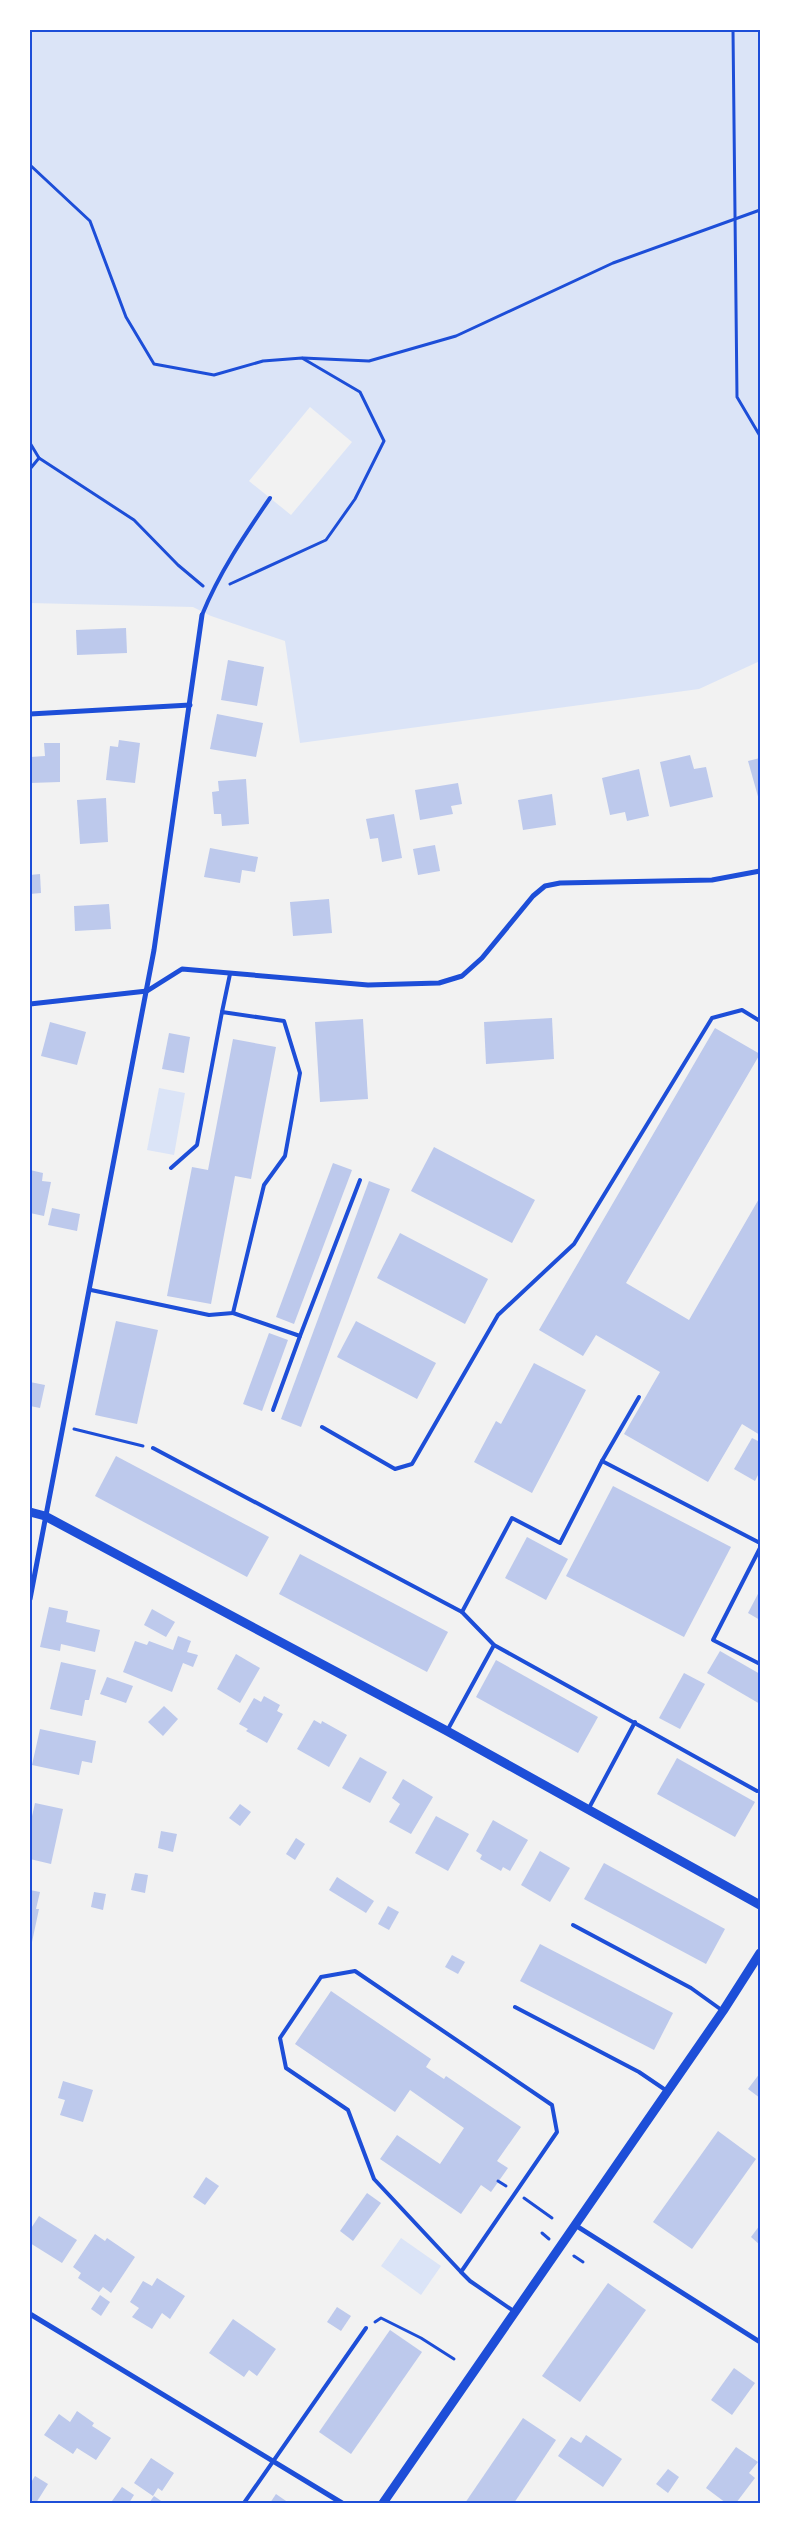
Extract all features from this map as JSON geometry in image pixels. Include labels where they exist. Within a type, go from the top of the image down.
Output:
[{"type":"street","points":[[30,1599],[91,1290],[147,991],[202,616]]},
{"type":"street","points":[[30,714],[190,705]]},
{"type":"street","points":[[30,1004],[147,991],[182,970],[368,985],[438,983],[462,976],[482,958],[533,896],[545,886],[560,883],[712,880],[760,870]]},
{"type":"street","points":[[30,1512],[45,1516],[447,1731],[760,1904]]},
{"type":"street","points":[[383,2503],[759,1958]]},
{"type":"street","points":[[575,2226],[760,2342]]},
{"type":"street","points":[[30,2314],[342,2503]]},
{"type":"lane","points":[[202,616],[211,593],[239,543],[270,498]]},
{"type":"lane","points":[[171,1168],[197,1144],[230,974]]},
{"type":"lane","points":[[322,1427],[395,1469],[412,1464],[498,1315],[574,1244],[712,1018],[742,1010],[760,1021]]},
{"type":"lane","points":[[222,1012],[284,1022],[300,1073],[285,1156],[264,1184],[233,1313]]},
{"type":"lane","points":[[273,1410],[360,1180]]},
{"type":"lane","points":[[91,1290],[209,1315],[233,1313],[300,1336]]},
{"type":"lane","points":[[462,1612],[512,1518],[560,1543],[602,1461],[639,1397]]},
{"type":"lane","points":[[153,1448],[462,1612],[494,1645],[757,1791]]},
{"type":"lane","points":[[602,1461],[760,1543]]},
{"type":"lane","points":[[760,1548],[714,1640],[760,1664]]},
{"type":"lane","points":[[447,1731],[494,1645]]},
{"type":"lane","points":[[589,1808],[635,1722]]},
{"type":"lane","points":[[573,1925],[691,1988],[723,2011]]},
{"type":"lane","points":[[461,2272],[557,2132],[552,2105],[355,1971],[322,1978],[280,2038],[286,2068],[348,2110],[374,2179],[461,2272],[470,2281],[515,2312]]},
{"type":"lane","points":[[515,2007],[639,2072],[667,2091]]},
{"type":"lane","points":[[244,2503],[366,2328]]},
{"type":"path","points":[[733,30],[737,397],[760,436]]},
{"type":"path","points":[[30,165],[90,221],[126,317],[154,364],[214,374],[263,361],[302,358],[369,361],[456,336],[613,263],[760,210]]},
{"type":"path","points":[[30,443],[39,458],[134,520],[178,565],[211,593],[326,540],[355,499],[384,441],[360,392],[302,358]]},
{"type":"path","points":[[30,469],[39,458]]},
{"type":"path","points":[[63,1427],[153,1448]]},
{"type":"path","points":[[542,2233],[549,2239]]},
{"type":"path","points":[[574,2256],[583,2262]]},
{"type":"path","points":[[366,2328],[380,2318],[421,2338],[454,2360]]},
{"type":"shaded area","points":[[30,30],[760,30],[760,661],[699,689],[300,743],[285,641],[211,616],[193,607],[30,603]],"holes":[[[310,407],[352,442],[291,515],[249,481]]]},
{"type":"shaded area","points":[[159,1088],[185,1093],[174,1155],[147,1150]]},
{"type":"shaded area","points":[[401,2238],[441,2266],[421,2295],[381,2266]]},
{"type":"building","points":[[126,628],[127,653],[77,655],[76,630]]},
{"type":"building","points":[[228,660],[264,667],[257,706],[221,700]]},
{"type":"building","points":[[217,714],[263,723],[256,757],[210,749]]},
{"type":"building","points":[[119,740],[140,743],[135,783],[106,780],[110,746],[118,747]]},
{"type":"building","points":[[44,743],[60,743],[60,782],[30,783],[30,757],[45,756]]},
{"type":"building","points":[[690,755],[694,769],[706,767],[713,797],[670,807],[660,762]]},
{"type":"building","points":[[760,758],[760,800],[759,800],[748,761]]},
{"type":"building","points":[[639,769],[649,816],[627,821],[625,812],[610,815],[602,778]]},
{"type":"building","points":[[246,779],[249,824],[222,826],[221,814],[214,814],[212,792],[219,791],[218,781]]},
{"type":"building","points":[[458,783],[462,804],[451,806],[453,814],[420,820],[415,790]]},
{"type":"building","points":[[552,794],[556,825],[523,830],[518,800]]},
{"type":"building","points":[[106,798],[108,842],[80,844],[77,800]]},
{"type":"building","points":[[394,814],[402,858],[382,862],[378,838],[370,839],[366,819]]},
{"type":"building","points":[[435,845],[440,871],[418,875],[413,849]]},
{"type":"building","points":[[210,848],[258,857],[255,872],[242,870],[240,883],[204,877]]},
{"type":"building","points":[[40,874],[41,893],[30,894],[30,875]]},
{"type":"building","points":[[329,899],[332,933],[293,936],[290,902]]},
{"type":"building","points":[[109,904],[111,929],[75,931],[74,906]]},
{"type":"building","points":[[552,1018],[554,1059],[486,1064],[484,1022]]},
{"type":"building","points":[[363,1019],[368,1099],[320,1102],[315,1022]]},
{"type":"building","points":[[50,1022],[86,1032],[77,1065],[41,1056]]},
{"type":"building","points":[[715,1028],[760,1054],[626,1283],[689,1320],[760,1197],[760,1435],[742,1424],[708,1482],[624,1434],[660,1372],[596,1335],[583,1356],[539,1330]]},
{"type":"building","points":[[169,1033],[190,1037],[184,1073],[162,1069]]},
{"type":"building","points":[[233,1039],[276,1047],[251,1179],[235,1176],[211,1304],[167,1296],[192,1167],[208,1170]]},
{"type":"building","points":[[434,1147],[535,1200],[512,1243],[411,1191]]},
{"type":"building","points":[[333,1163],[352,1170],[294,1324],[276,1317]]},
{"type":"building","points":[[30,1170],[43,1173],[42,1181],[51,1182],[44,1216],[30,1213]]},
{"type":"building","points":[[369,1181],[390,1189],[301,1427],[281,1419]]},
{"type":"building","points":[[52,1208],[80,1214],[77,1231],[48,1225]]},
{"type":"building","points":[[400,1233],[488,1279],[465,1324],[377,1278]]},
{"type":"building","points":[[116,1321],[158,1330],[137,1424],[95,1415]]},
{"type":"building","points":[[356,1321],[436,1363],[417,1399],[337,1357]]},
{"type":"building","points":[[269,1333],[288,1340],[262,1411],[243,1404]]},
{"type":"building","points":[[534,1363],[586,1390],[532,1493],[474,1462],[496,1421],[501,1424]]},
{"type":"building","points":[[30,1382],[45,1385],[40,1408],[30,1406]]},
{"type":"building","points":[[752,1438],[760,1442],[760,1471],[755,1481],[734,1469]]},
{"type":"building","points":[[116,1456],[269,1537],[247,1577],[95,1496]]},
{"type":"building","points":[[613,1486],[731,1547],[684,1637],[566,1576]]},
{"type":"building","points":[[527,1537],[568,1559],[546,1600],[505,1578]]},
{"type":"building","points":[[300,1554],[448,1632],[427,1672],[279,1594]]},
{"type":"building","points":[[760,1590],[760,1620],[748,1613]]},
{"type":"building","points":[[49,1607],[68,1611],[66,1622],[100,1630],[95,1652],[61,1644],[60,1651],[40,1647]]},
{"type":"building","points":[[152,1609],[175,1622],[166,1637],[144,1625]]},
{"type":"building","points":[[178,1636],[191,1641],[187,1652],[198,1655],[193,1667],[183,1663],[172,1692],[123,1672],[135,1641],[147,1645],[149,1641],[173,1650]]},
{"type":"building","points":[[720,1651],[760,1674],[760,1704],[707,1673]]},
{"type":"building","points":[[236,1654],[260,1668],[240,1703],[217,1689]]},
{"type":"building","points":[[496,1660],[598,1717],[578,1753],[476,1697]]},
{"type":"building","points":[[61,1662],[96,1670],[89,1700],[85,1700],[82,1716],[50,1709]]},
{"type":"building","points":[[684,1673],[705,1684],[680,1729],[659,1718]]},
{"type":"building","points":[[107,1677],[133,1686],[126,1703],[100,1694]]},
{"type":"building","points":[[264,1696],[280,1705],[277,1711],[283,1714],[267,1743],[246,1731],[248,1729],[239,1724],[254,1698],[261,1702]]},
{"type":"building","points":[[164,1706],[178,1719],[163,1736],[148,1722]]},
{"type":"building","points":[[314,1720],[321,1724],[322,1721],[347,1735],[329,1767],[297,1749]]},
{"type":"building","points":[[40,1729],[96,1741],[92,1763],[82,1761],[79,1775],[32,1765]]},
{"type":"building","points":[[360,1757],[387,1772],[370,1803],[342,1788]]},
{"type":"building","points":[[677,1758],[755,1802],[735,1837],[657,1794]]},
{"type":"building","points":[[403,1779],[433,1797],[411,1834],[389,1822],[400,1804],[392,1798]]},
{"type":"building","points":[[35,1803],[63,1809],[51,1864],[30,1859],[30,1825]]},
{"type":"building","points":[[240,1804],[251,1812],[240,1826],[229,1818]]},
{"type":"building","points":[[436,1816],[469,1834],[448,1871],[415,1853]]},
{"type":"building","points":[[493,1820],[528,1840],[510,1871],[503,1867],[501,1871],[480,1859],[482,1855],[476,1851]]},
{"type":"building","points":[[161,1831],[177,1834],[173,1852],[158,1848]]},
{"type":"building","points":[[296,1838],[305,1844],[295,1860],[286,1854]]},
{"type":"building","points":[[540,1851],[570,1868],[550,1902],[521,1885]]},
{"type":"building","points":[[604,1863],[725,1929],[706,1964],[584,1899]]},
{"type":"building","points":[[135,1873],[148,1875],[145,1893],[131,1890]]},
{"type":"building","points":[[337,1877],[374,1901],[366,1913],[329,1890]]},
{"type":"building","points":[[30,1890],[40,1892],[36,1909],[39,1909],[32,1942],[30,1941]]},
{"type":"building","points":[[94,1892],[106,1894],[103,1910],[91,1907]]},
{"type":"building","points":[[388,1906],[399,1912],[389,1930],[378,1924]]},
{"type":"building","points":[[540,1944],[673,2013],[654,2050],[520,1981]]},
{"type":"building","points":[[452,1955],[465,1962],[458,1974],[445,1967]]},
{"type":"building","points":[[331,1991],[431,2059],[426,2067],[444,2079],[446,2076],[521,2127],[497,2161],[508,2168],[491,2192],[481,2185],[461,2214],[380,2159],[397,2135],[440,2164],[464,2128],[410,2090],[395,2112],[295,2044]]},
{"type":"building","points":[[760,2073],[760,2098],[748,2089]]},
{"type":"building","points":[[63,2081],[93,2090],[83,2122],[60,2115],[65,2100],[58,2098]]},
{"type":"building","points":[[718,2131],[756,2159],[692,2249],[653,2222]]},
{"type":"building","points":[[206,2177],[219,2186],[205,2205],[193,2197]]},
{"type":"building","points":[[367,2193],[381,2203],[353,2241],[340,2231]]},
{"type":"building","points":[[39,2216],[77,2240],[62,2263],[30,2243],[30,2230]]},
{"type":"building","points":[[760,2225],[760,2245],[751,2237]]},
{"type":"building","points":[[95,2234],[105,2241],[107,2238],[135,2257],[111,2293],[103,2287],[99,2292],[78,2278],[81,2273],[73,2267]]},
{"type":"building","points":[[157,2278],[185,2296],[170,2319],[162,2313],[152,2329],[132,2317],[139,2308],[130,2302],[143,2281],[152,2286]]},
{"type":"building","points":[[608,2283],[646,2310],[580,2402],[542,2376]]},
{"type":"building","points":[[100,2295],[110,2302],[101,2316],[91,2309]]},
{"type":"building","points":[[337,2307],[351,2316],[341,2331],[327,2322]]},
{"type":"building","points":[[233,2319],[276,2349],[257,2376],[249,2370],[244,2377],[209,2353]]},
{"type":"building","points":[[390,2330],[422,2352],[351,2454],[319,2432]]},
{"type":"building","points":[[734,2368],[755,2383],[732,2415],[711,2400]]},
{"type":"building","points":[[77,2411],[94,2423],[92,2426],[111,2438],[96,2460],[77,2448],[73,2454],[44,2435],[59,2414],[70,2422]]},
{"type":"building","points":[[523,2418],[556,2440],[514,2503],[465,2503]]},
{"type":"building","points":[[586,2435],[622,2459],[603,2487],[558,2456],[571,2437],[581,2443]]},
{"type":"building","points":[[736,2447],[758,2462],[749,2473],[755,2478],[736,2503],[726,2503],[706,2488]]},
{"type":"building","points":[[151,2458],[174,2473],[162,2491],[158,2488],[153,2496],[134,2483]]},
{"type":"building","points":[[668,2469],[679,2477],[668,2493],[656,2484]]},
{"type":"building","points":[[35,2476],[48,2484],[36,2503],[30,2499],[30,2484]]},
{"type":"building","points":[[122,2487],[134,2495],[129,2503],[112,2501]]},
{"type":"building","points":[[276,2494],[289,2503],[270,2503]]},
{"type":"building","points":[[154,2496],[164,2503],[149,2503]]}]
